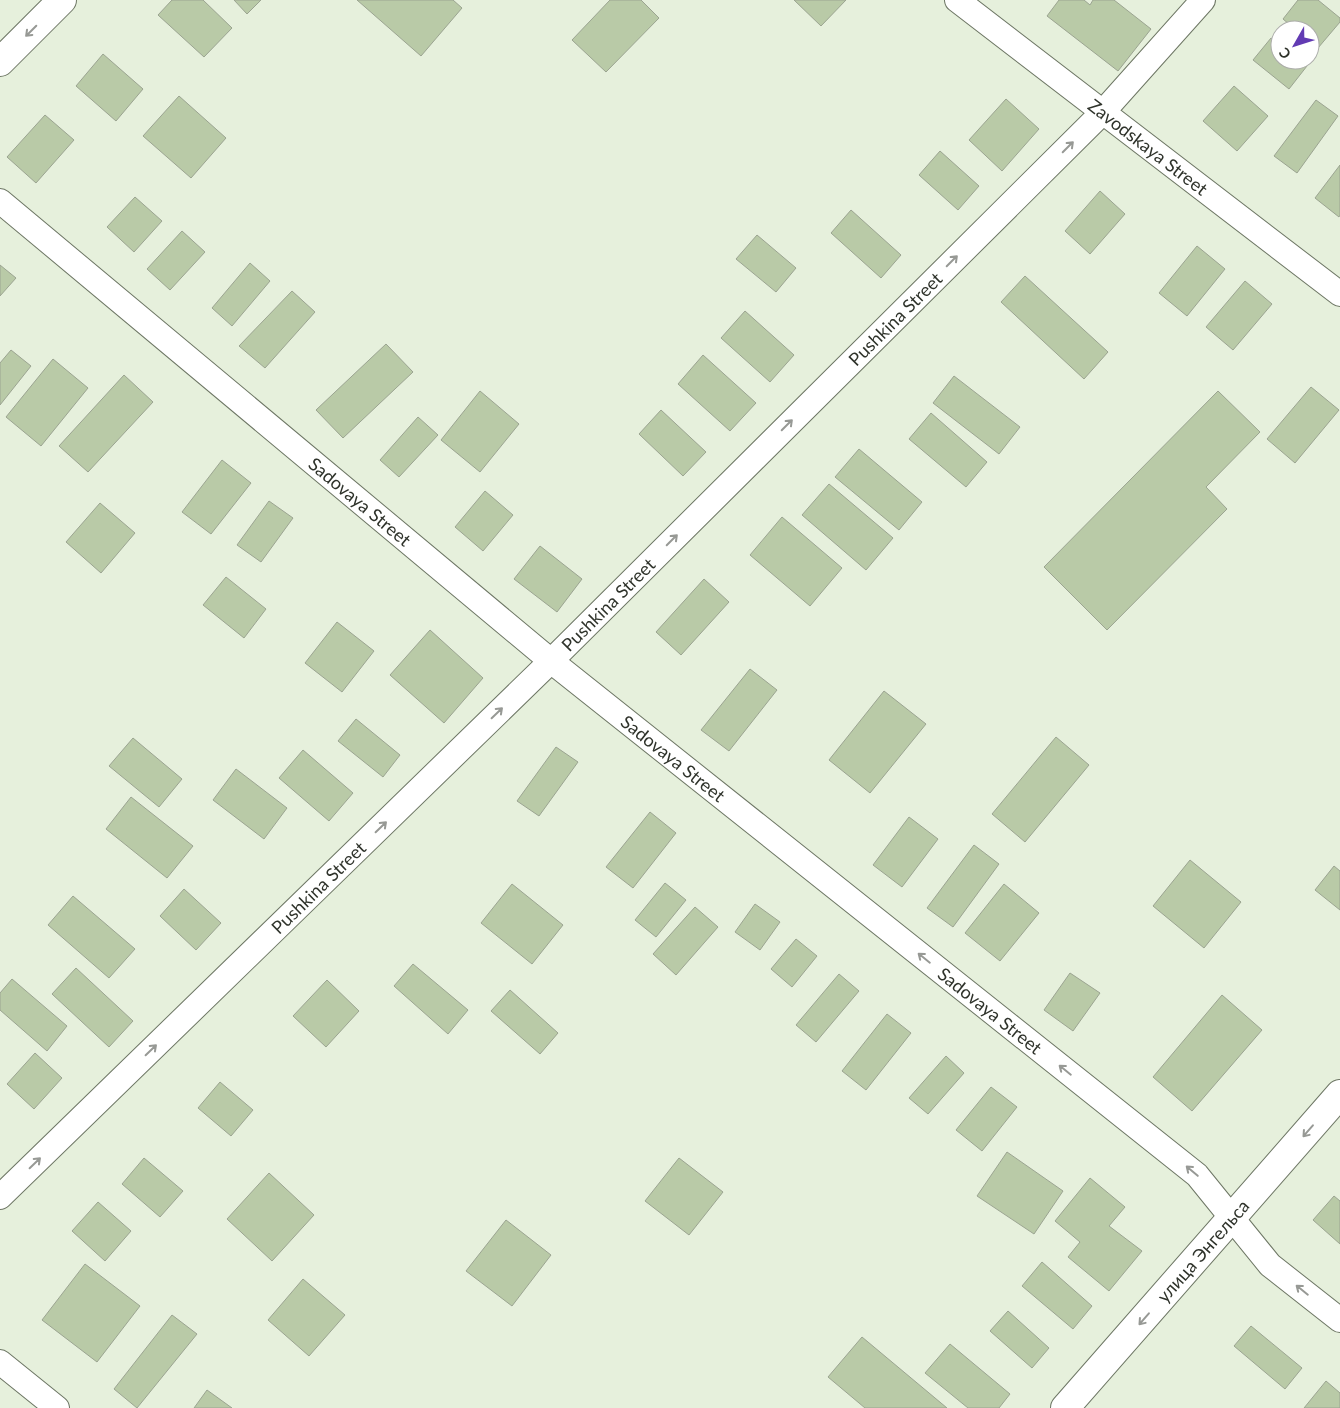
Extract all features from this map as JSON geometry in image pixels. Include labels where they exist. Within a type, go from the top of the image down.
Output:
[{"type":"main road","points":[[0,62],[62,0]]},
{"type":"main road","name":"улица Энгельса","points":[[1066,1408],[1340,1094]]},
{"type":"street","name":"Zavodskaya Street","points":[[957,0],[1340,294]]},
{"type":"street","name":"Pushkina Street","points":[[0,1197],[551,661],[1102,113],[1203,0]]},
{"type":"street","name":"Sadovaya Street","points":[[0,201],[551,661],[1197,1175],[1270,1265],[1340,1320]]},
{"type":"street","points":[[0,1362],[57,1408]]},
{"type":"building","points":[[172,0],[203,0],[232,28],[204,57],[158,15]]},
{"type":"building","points":[[234,0],[261,0],[247,14]]},
{"type":"building","points":[[357,0],[453,0],[462,8],[421,56]]},
{"type":"building","points":[[610,0],[641,0],[659,18],[606,72],[572,40]]},
{"type":"building","points":[[794,0],[846,0],[821,26]]},
{"type":"building","points":[[1059,0],[1084,0],[1090,5],[1093,0],[1114,0],[1151,29],[1118,71],[1047,16]]},
{"type":"building","points":[[1298,0],[1318,0],[1340,18],[1340,22],[1320,46],[1320,20],[1283,19]]},
{"type":"building","points":[[1270,39],[1270,70],[1304,70],[1289,89],[1253,60]]},
{"type":"building","points":[[103,54],[143,89],[116,121],[76,86]]},
{"type":"building","points":[[1234,86],[1268,116],[1237,151],[1203,121]]},
{"type":"building","points":[[179,96],[226,138],[191,178],[143,136]]},
{"type":"building","points":[[1006,99],[1039,129],[1002,171],[969,140]]},
{"type":"building","points":[[1316,100],[1338,116],[1297,173],[1274,156]]},
{"type":"building","points":[[45,115],[74,140],[36,183],[7,157]]},
{"type":"building","points":[[940,151],[979,186],[958,210],[919,175]]},
{"type":"building","points":[[1340,165],[1340,215],[1339,217],[1315,198]]},
{"type":"building","points":[[1100,191],[1125,214],[1090,254],[1065,231]]},
{"type":"building","points":[[135,197],[162,221],[134,252],[107,227]]},
{"type":"building","points":[[851,210],[901,255],[881,278],[831,233]]},
{"type":"building","points":[[182,231],[205,252],[170,290],[147,269]]},
{"type":"building","points":[[757,235],[796,268],[776,292],[736,259]]},
{"type":"building","points":[[1197,246],[1225,269],[1187,316],[1159,293]]},
{"type":"building","points":[[250,263],[270,281],[232,326],[212,308]]},
{"type":"building","points":[[0,265],[16,278],[0,296]]},
{"type":"building","points":[[1025,276],[1108,352],[1084,379],[1001,302]]},
{"type":"building","points":[[1245,281],[1272,304],[1233,350],[1206,327]]},
{"type":"building","points":[[292,291],[315,312],[265,368],[239,346]]},
{"type":"building","points":[[745,311],[794,355],[770,382],[721,338]]},
{"type":"building","points":[[386,344],[413,372],[343,438],[316,410]]},
{"type":"building","points":[[11,350],[31,366],[0,405],[0,363]]},
{"type":"building","points":[[703,355],[756,403],[730,431],[678,384]]},
{"type":"building","points":[[53,359],[88,388],[41,446],[6,417]]},
{"type":"building","points":[[124,375],[153,402],[88,472],[59,446]]},
{"type":"building","points":[[954,376],[1020,427],[999,454],[933,403]]},
{"type":"building","points":[[1311,387],[1339,410],[1295,463],[1267,439]]},
{"type":"building","points":[[480,391],[519,424],[480,472],[441,440]]},
{"type":"building","points":[[1218,391],[1260,432],[1206,487],[1227,509],[1107,630],[1044,567]]},
{"type":"building","points":[[661,410],[706,452],[683,476],[639,434]]},
{"type":"building","points":[[931,413],[987,462],[966,487],[909,439]]},
{"type":"building","points":[[418,417],[438,435],[399,477],[380,460]]},
{"type":"building","points":[[859,449],[922,502],[899,530],[835,477]]},
{"type":"building","points":[[222,460],[251,483],[211,534],[182,512]]},
{"type":"building","points":[[829,484],[893,538],[866,570],[802,515]]},
{"type":"building","points":[[485,491],[513,515],[483,551],[455,527]]},
{"type":"building","points":[[269,501],[293,518],[261,562],[237,545]]},
{"type":"building","points":[[100,503],[135,533],[101,573],[66,542]]},
{"type":"building","points":[[782,517],[842,568],[810,606],[750,555]]},
{"type":"building","points":[[540,546],[582,579],[557,612],[514,579]]},
{"type":"building","points":[[226,577],[266,609],[244,638],[203,605]]},
{"type":"building","points":[[704,579],[729,602],[681,655],[656,632]]},
{"type":"building","points":[[337,622],[374,651],[342,692],[305,663]]},
{"type":"building","points":[[430,630],[483,678],[444,723],[390,675]]},
{"type":"building","points":[[750,669],[777,690],[729,751],[701,730]]},
{"type":"building","points":[[884,691],[926,724],[870,793],[829,760]]},
{"type":"building","points":[[356,719],[400,755],[383,777],[338,741]]},
{"type":"building","points":[[1056,737],[1089,765],[1025,842],[992,814]]},
{"type":"building","points":[[133,738],[182,779],[159,807],[109,766]]},
{"type":"building","points":[[556,747],[578,762],[539,816],[517,801]]},
{"type":"building","points":[[303,750],[353,793],[329,821],[279,778]]},
{"type":"building","points":[[236,769],[287,808],[264,839],[213,800]]},
{"type":"building","points":[[131,797],[193,846],[167,878],[106,829]]},
{"type":"building","points":[[650,812],[676,833],[633,888],[606,867]]},
{"type":"building","points":[[909,817],[938,839],[902,887],[873,865]]},
{"type":"building","points":[[974,845],[999,864],[953,927],[927,908]]},
{"type":"building","points":[[1190,860],[1241,902],[1204,948],[1153,906]]},
{"type":"building","points":[[1334,866],[1340,871],[1340,910],[1315,890]]},
{"type":"building","points":[[665,883],[686,900],[656,937],[635,920]]},
{"type":"building","points":[[512,884],[563,925],[532,964],[481,923]]},
{"type":"building","points":[[1004,884],[1039,913],[1000,961],[965,933]]},
{"type":"building","points":[[184,889],[221,923],[196,950],[160,916]]},
{"type":"building","points":[[73,896],[135,949],[109,978],[48,925]]},
{"type":"building","points":[[755,904],[780,922],[760,950],[735,932]]},
{"type":"building","points":[[695,907],[718,927],[676,975],[653,954]]},
{"type":"building","points":[[796,939],[817,956],[792,987],[771,969]]},
{"type":"building","points":[[413,964],[468,1010],[448,1034],[394,986]]},
{"type":"building","points":[[76,968],[133,1021],[109,1047],[52,994]]},
{"type":"building","points":[[1070,973],[1100,993],[1073,1031],[1044,1010]]},
{"type":"building","points":[[839,974],[859,991],[816,1042],[796,1025]]},
{"type":"building","points":[[12,979],[67,1026],[47,1051],[0,1010],[0,993]]},
{"type":"building","points":[[327,980],[359,1011],[326,1047],[293,1016]]},
{"type":"building","points":[[510,990],[558,1033],[540,1054],[491,1011]]},
{"type":"building","points":[[1222,995],[1262,1030],[1192,1111],[1153,1077]]},
{"type":"building","points":[[887,1014],[911,1033],[866,1090],[842,1071]]},
{"type":"building","points":[[35,1053],[62,1078],[34,1109],[7,1084]]},
{"type":"building","points":[[946,1056],[964,1073],[928,1114],[909,1098]]},
{"type":"building","points":[[220,1082],[253,1110],[231,1136],[198,1108]]},
{"type":"building","points":[[991,1087],[1017,1107],[982,1151],[956,1130]]},
{"type":"building","points":[[1007,1152],[1063,1191],[1034,1234],[977,1196]]},
{"type":"building","points":[[144,1158],[183,1191],[160,1217],[122,1184]]},
{"type":"building","points":[[679,1158],[723,1192],[689,1235],[645,1201]]},
{"type":"building","points":[[269,1173],[314,1215],[272,1261],[227,1219]]},
{"type":"building","points":[[1090,1178],[1125,1207],[1109,1226],[1142,1251],[1109,1291],[1068,1257],[1080,1242],[1055,1221]]},
{"type":"building","points":[[1334,1196],[1340,1201],[1340,1244],[1313,1220]]},
{"type":"building","points":[[98,1202],[131,1231],[105,1261],[72,1231]]},
{"type":"building","points":[[506,1220],[551,1255],[512,1306],[466,1271]]},
{"type":"building","points":[[1042,1262],[1092,1306],[1073,1329],[1022,1286]]},
{"type":"building","points":[[85,1264],[140,1306],[97,1362],[42,1320]]},
{"type":"building","points":[[303,1279],[345,1315],[309,1356],[268,1320]]},
{"type":"building","points":[[1008,1311],[1049,1348],[1032,1368],[990,1331]]},
{"type":"building","points":[[172,1315],[197,1334],[137,1408],[114,1389]]},
{"type":"building","points":[[1251,1326],[1302,1368],[1285,1389],[1234,1346]]},
{"type":"building","points":[[862,1337],[947,1408],[865,1408],[828,1377]]},
{"type":"building","points":[[950,1344],[1010,1394],[999,1408],[968,1408],[925,1373]]},
{"type":"building","points":[[1326,1381],[1340,1393],[1340,1408],[1304,1408]]},
{"type":"building","points":[[207,1390],[232,1408],[194,1408]]}]
